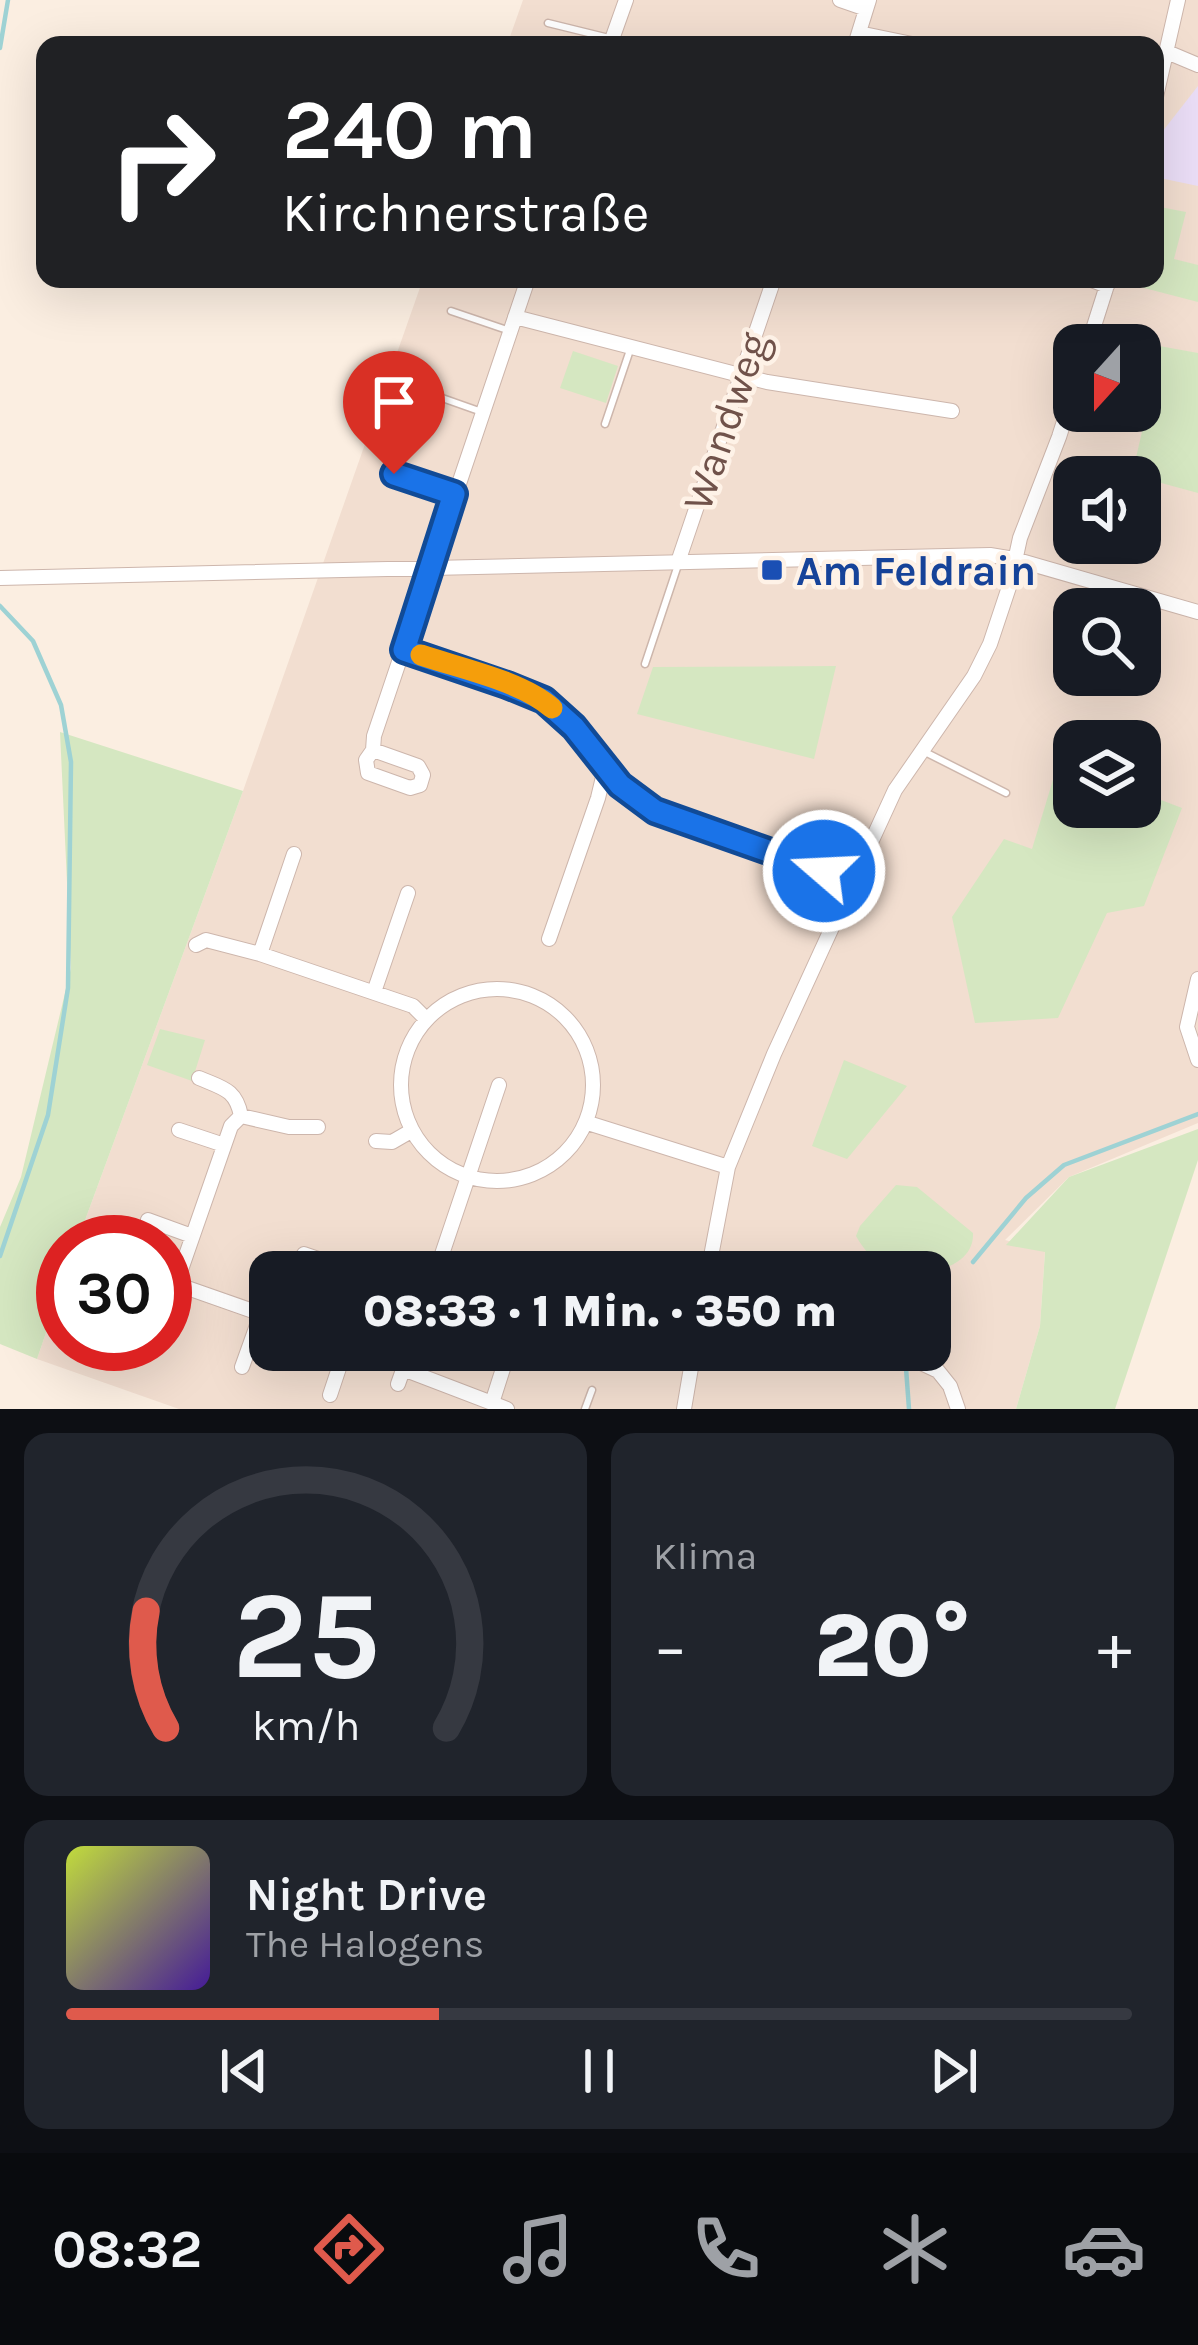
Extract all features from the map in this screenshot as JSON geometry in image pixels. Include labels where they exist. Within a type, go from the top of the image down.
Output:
[{"type":"street","points":[[613,36],[626,0]]},
{"type":"street","points":[[841,0],[868,4],[858,36]]},
{"type":"street","points":[[1164,64],[1178,0]]},
{"type":"street","points":[[1167,52],[1198,65]]},
{"type":"street","points":[[373,750],[525,288]]},
{"type":"street","name":"Wandweg","points":[[678,562],[771,288]]},
{"type":"street","points":[[1095,324],[1106,288]]},
{"type":"street","points":[[513,324],[742,375],[952,411]]},
{"type":"street","points":[[712,1251],[728,1168],[774,1054],[895,790],[974,676],[990,644],[1059,432]]},
{"type":"street","points":[[0,578],[990,555],[1198,612]]},
{"type":"street","points":[[404,650],[544,700],[574,727],[620,785],[655,811],[852,883]]},
{"type":"street","points":[[549,939],[605,769]]},
{"type":"street","points":[[260,954],[294,854]]},
{"type":"street","points":[[374,992],[408,893]]},
{"type":"street","points":[[196,945],[206,940],[260,954],[413,1006],[426,1019]]},
{"type":"street","points":[[1198,979],[1187,1027],[1198,1060]]},
{"type":"street","points":[[493,991],[548,1004],[576,1029],[588,1055],[594,1084],[588,1123],[566,1153],[540,1171],[506,1180],[468,1175],[432,1156],[403,1113],[400,1070],[410,1041],[426,1019],[460,999],[493,991]]},
{"type":"street","points":[[199,1078],[230,1091],[239,1101],[241,1116]]},
{"type":"street","points":[[443,1251],[499,1085]]},
{"type":"street","points":[[241,1116],[290,1127],[318,1127]]},
{"type":"street","points":[[192,1236],[231,1126],[241,1116]]},
{"type":"street","points":[[588,1123],[728,1168]]},
{"type":"street","points":[[179,1130],[224,1145]]},
{"type":"street","points":[[376,1141],[392,1142],[412,1131]]},
{"type":"street","points":[[192,1290],[249,1309]]},
{"type":"street","points":[[242,1367],[249,1351]]},
{"type":"street","points":[[330,1395],[338,1371]]},
{"type":"street","points":[[402,1371],[400,1376],[500,1406],[506,1371]]},
{"type":"street","points":[[684,1409],[690,1371]]},
{"type":"street","points":[[938,1371],[950,1386],[958,1409]]},
{"type":"lane","points":[[548,23],[591,36]]},
{"type":"lane","points":[[451,311],[513,324]]},
{"type":"lane","points":[[605,424],[631,347]]},
{"type":"lane","points":[[428,394],[482,412]]},
{"type":"lane","points":[[394,474],[454,494]]},
{"type":"lane","points":[[645,664],[678,562]]},
{"type":"lane","points":[[922,750],[1006,794]]},
{"type":"lane","points":[[585,1409],[592,1390]]},
{"type":"shaded area","points":[[523,0],[1198,0],[1198,1123],[1069,1177],[1005,1240],[1045,1251],[1040,1326],[1016,1409],[179,1409],[71,1371],[192,1371],[192,1215],[87,1215],[420,288],[1164,288],[1164,36],[510,36]]},
{"type":"shaded area","points":[[1198,86],[1198,186],[1164,179],[1164,129]]},
{"type":"green space","points":[[1164,208],[1186,212],[1174,259],[1198,265],[1198,302],[1144,288],[1164,288]]},
{"type":"green space","points":[[1161,346],[1198,353],[1198,493],[1161,483],[1161,456],[1136,456],[1142,432],[1161,432]]},
{"type":"green space","points":[[573,351],[618,366],[606,403],[560,388]]},
{"type":"green space","points":[[836,666],[814,759],[637,714],[653,667]]},
{"type":"green space","points":[[60,732],[243,791],[87,1215],[36,1215],[36,1359],[0,1344],[0,1227],[21,1177],[71,968]]},
{"type":"green space","points":[[1053,780],[1053,828],[1161,828],[1161,800],[1182,808],[1144,906],[1107,913],[1058,1018],[975,1023],[952,917],[1004,839],[1032,849]]},
{"type":"green space","points":[[160,1029],[205,1040],[192,1081],[147,1065]]},
{"type":"green space","points":[[844,1060],[907,1086],[847,1159],[812,1146]]},
{"type":"green space","points":[[1198,1129],[1198,1160],[1115,1409],[1016,1409],[1040,1326],[1045,1252],[1006,1245],[1069,1177]]},
{"type":"green space","points":[[896,1185],[917,1187],[973,1233],[965,1256],[951,1266],[951,1251],[867,1251],[856,1236]]},
{"type":"waterway","points":[[0,48],[8,0]]},
{"type":"waterway","points":[[0,606],[33,641],[61,705],[71,762],[68,988],[48,1115],[0,1256]]},
{"type":"waterway","points":[[973,1262],[1026,1198],[1064,1165],[1198,1114]]},
{"type":"waterway","points":[[906,1371],[909,1409]]},
{"type":"slow traffic","points":[[421,655],[507,685],[552,708]]},
{"type":"place","name":"Am Feldrain","points":[[772,570]]},
{"type":"route","points":[[394,474],[454,494],[404,650],[544,700],[574,727],[620,785],[655,811],[824,871]]}]
